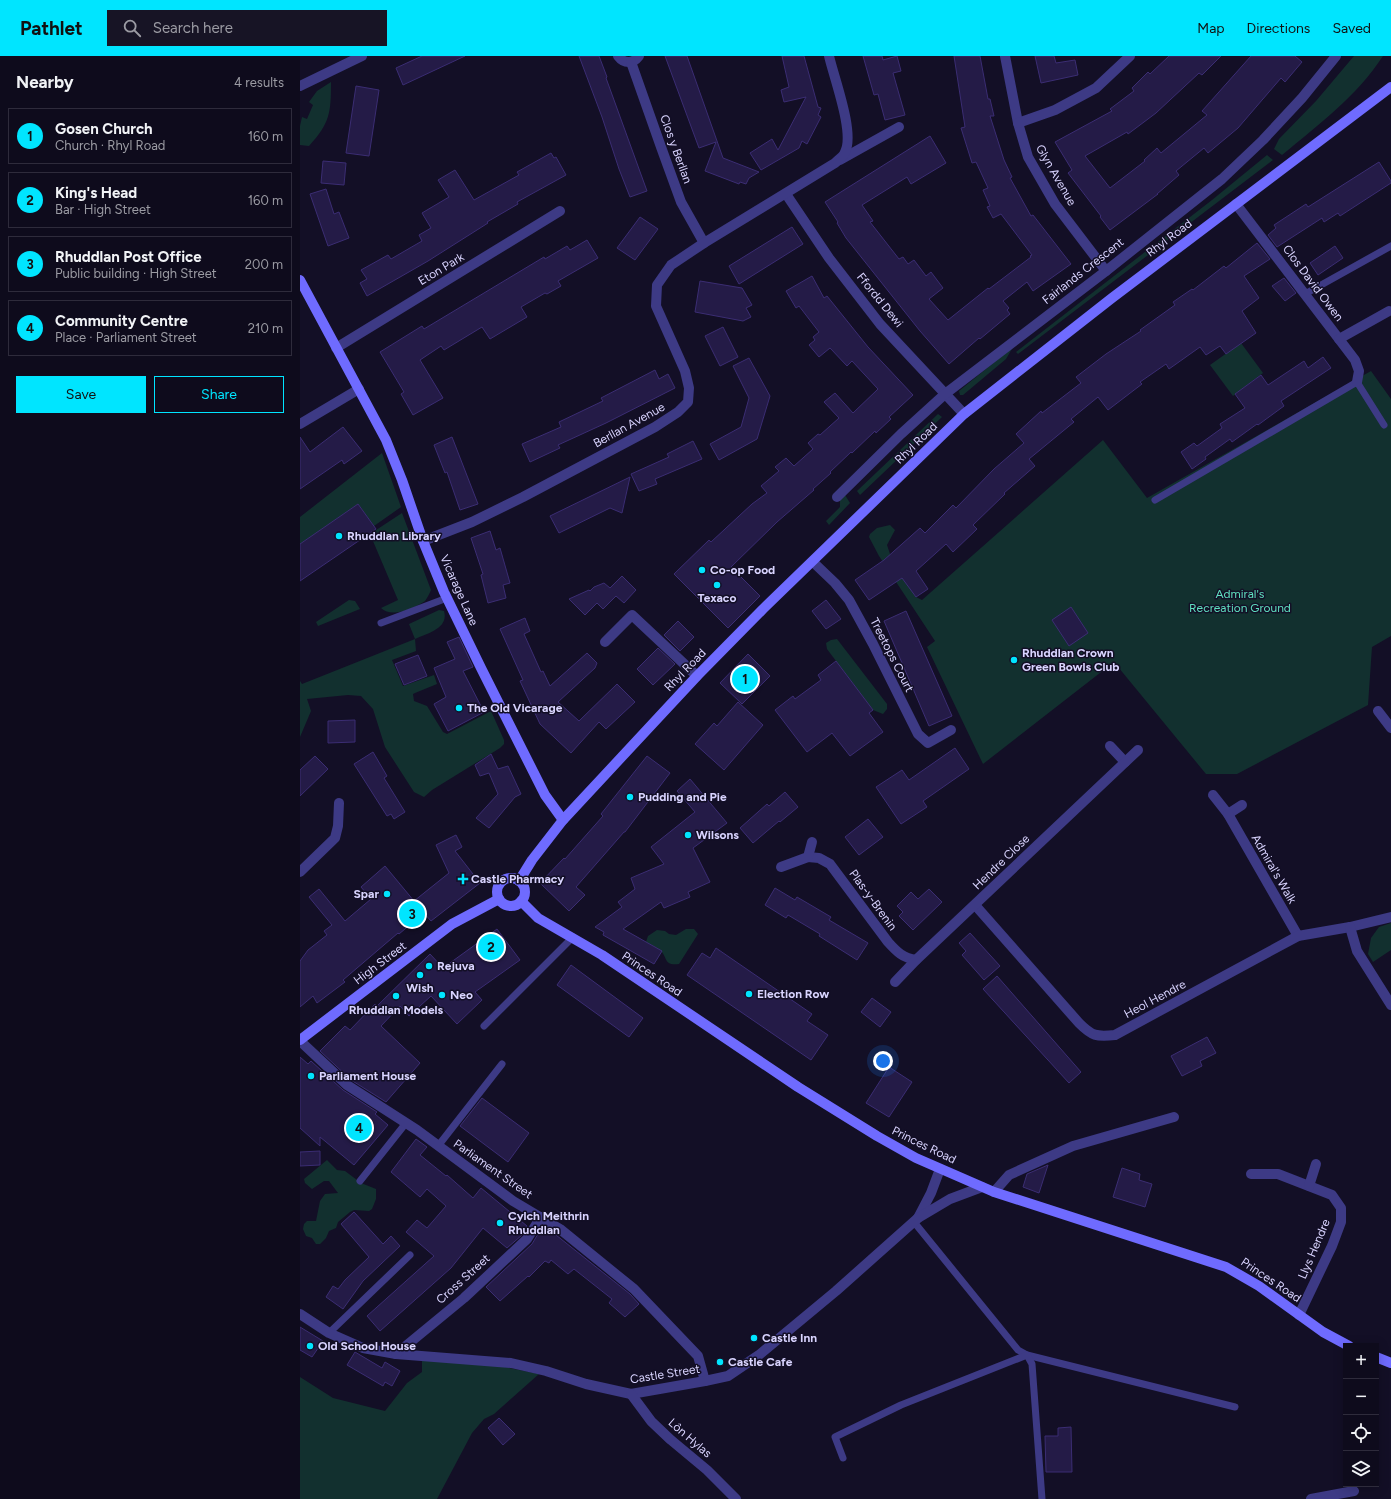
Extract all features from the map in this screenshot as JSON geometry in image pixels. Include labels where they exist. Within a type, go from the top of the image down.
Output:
[{"type":"street","points":[[300,86],[362,56]]},
{"type":"street","name":"Clos y Berllan","points":[[618,56],[624,61],[635,59],[660,147],[682,202],[704,242]]},
{"type":"street","points":[[829,56],[846,120],[848,139],[845,153],[835,164]]},
{"type":"street","name":"Glyn Avenue","points":[[1005,56],[1018,123],[1028,157],[1051,197],[1106,271]]},
{"type":"street","points":[[1018,123],[1055,110],[1096,88],[1130,56]]},
{"type":"street","name":"Fairlands Crescent","points":[[837,497],[901,434],[945,394],[1106,271],[1222,179],[1263,140],[1302,98],[1336,56]]},
{"type":"street","name":"Rhyl Road","points":[[519,881],[532,860],[563,820],[697,676],[763,609],[964,414],[1112,298],[1391,87]]},
{"type":"street","points":[[835,164],[899,127]]},
{"type":"street","name":"Berllan Avenue","points":[[423,541],[472,522],[523,497],[655,427],[678,412],[688,402],[689,388],[685,371],[656,306],[657,285],[671,265],[704,242],[835,164]]},
{"type":"street","name":"Ffordd Dewi","points":[[786,194],[829,258],[880,324],[964,414]]},
{"type":"street","name":"Clos David Owen","points":[[1236,204],[1355,360],[1359,371],[1357,382]]},
{"type":"street","name":"Eton Park","points":[[336,348],[560,211]]},
{"type":"street","name":"Vicarage Lane","points":[[300,280],[386,440],[402,480],[423,541],[447,598],[545,795],[563,820]]},
{"type":"street","points":[[1339,339],[1389,311]]},
{"type":"street","points":[[300,424],[359,390]]},
{"type":"street","name":"Treetops Court","points":[[812,562],[835,583],[849,600],[918,734],[928,743],[952,730]]},
{"type":"street","points":[[605,642],[632,615],[697,676]]},
{"type":"street","points":[[1378,711],[1391,728]]},
{"type":"street","points":[[1110,746],[1125,762]]},
{"type":"street","name":"Hendre Close","points":[[895,982],[916,960],[1138,750]]},
{"type":"street","name":"Admiral's Walk","points":[[1213,795],[1228,814],[1298,936]]},
{"type":"street","points":[[300,872],[335,838],[338,826],[339,803]]},
{"type":"street","points":[[1228,814],[1242,805]]},
{"type":"street","points":[[781,867],[808,857],[812,842]]},
{"type":"street","name":"Plas-y-Brenin","points":[[808,857],[819,858],[830,864],[898,954],[906,958],[916,960]]},
{"type":"street","points":[[510,878],[519,881],[522,884],[525,893],[521,901],[517,904],[511,906],[506,905],[499,899],[497,890],[501,882],[510,878]]},
{"type":"street","name":"High Street","points":[[300,1041],[452,924],[499,899]]},
{"type":"street","name":"Princes Road","points":[[521,901],[538,918],[602,955],[798,1087],[877,1136],[916,1158],[994,1192],[1226,1267],[1259,1286],[1323,1332],[1343,1343]]},
{"type":"street","name":"Heol Hendre","points":[[975,905],[1079,1023],[1089,1033],[1101,1036],[1115,1035],[1298,936],[1350,927],[1391,917]]},
{"type":"street","points":[[1350,927],[1358,951],[1391,1005]]},
{"type":"street","name":"Parliament Street","points":[[300,1041],[347,1085],[406,1123],[513,1201],[560,1229],[634,1289],[698,1356],[705,1381]]},
{"type":"street","points":[[994,1192],[1009,1175],[1072,1146],[1174,1116]]},
{"type":"street","points":[[1309,1186],[1316,1164]]},
{"type":"street","name":"Castle Street","points":[[916,1220],[931,1193],[940,1169]]},
{"type":"street","name":"Llys Hendre","points":[[1251,1174],[1278,1174],[1332,1195],[1341,1208],[1341,1222],[1332,1246],[1299,1315]]},
{"type":"street","name":"Castle Street","points":[[300,1314],[329,1333],[363,1348],[396,1354],[511,1363],[546,1371],[586,1384],[631,1394],[705,1381],[728,1376],[759,1355],[836,1291],[916,1220],[950,1199],[982,1187]]},
{"type":"street","name":"Cross Street","points":[[396,1354],[464,1298],[527,1239],[541,1217]]},
{"type":"street","points":[[1379,1359],[1391,1363]]},
{"type":"street","name":"Lôn Hylas","points":[[631,1394],[651,1421],[707,1470],[736,1499]]},
{"type":"street","points":[[1311,1499],[1355,1492]]},
{"type":"lane","points":[[1305,294],[1391,246]]},
{"type":"lane","points":[[1155,500],[1357,382],[1384,425]]},
{"type":"lane","points":[[381,622],[447,598]]},
{"type":"lane","points":[[484,1026],[573,937]]},
{"type":"lane","points":[[438,1146],[502,1064]]},
{"type":"lane","points":[[360,1181],[406,1123]]},
{"type":"lane","points":[[916,1220],[1018,1350],[1027,1355],[1235,1407]]},
{"type":"lane","points":[[329,1333],[410,1255]]},
{"type":"lane","points":[[842,1458],[835,1437],[901,1405],[1027,1355]]},
{"type":"lane","points":[[1027,1355],[1032,1364],[1042,1499]]},
{"type":"green space","points":[[1354,56],[1383,56],[1373,71],[1349,97],[1323,121],[1282,155],[1274,149],[1279,139],[1316,101]]},
{"type":"green space","points":[[331,82],[330,110],[325,124],[309,146],[300,145],[300,126],[302,117],[307,119],[313,105],[309,102],[317,91]]},
{"type":"green space","points":[[1267,155],[1273,160],[1018,354],[1016,352],[1212,200]]},
{"type":"green space","points":[[1241,343],[1263,373],[1233,396],[1210,365]]},
{"type":"green space","points":[[1013,347],[1006,359],[963,395],[960,395],[959,391]]},
{"type":"green space","name":"Admiral's Recreation Ground","points":[[1371,371],[1391,399],[1391,636],[1372,647],[1368,705],[1237,774],[1206,774],[1114,662],[983,764],[927,647],[935,641],[879,556],[869,537],[870,534],[877,528],[890,525],[895,530],[887,545],[891,557],[916,597],[922,600],[1103,440],[1147,498]]},
{"type":"green space","points":[[938,414],[942,417],[860,495],[857,491]]},
{"type":"green space","points":[[382,453],[401,507],[374,526],[358,504],[300,545],[300,517]]},
{"type":"green space","points":[[845,495],[850,503],[829,525],[826,521],[840,507],[840,499]]},
{"type":"green space","points":[[402,513],[431,590],[425,601],[420,604],[403,611],[391,612],[385,611],[381,608],[398,600],[370,534]]},
{"type":"green space","points":[[349,600],[355,601],[360,609],[318,626],[316,622]]},
{"type":"green space","points":[[439,610],[444,611],[445,617],[440,626],[415,639],[409,624]]},
{"type":"green space","points":[[415,639],[416,651],[392,660],[403,686],[434,675],[437,684],[413,694],[414,701],[427,706],[443,732],[447,734],[491,711],[504,740],[504,744],[500,748],[432,790],[424,797],[414,792],[385,747],[373,709],[361,696],[348,695],[307,699],[311,711],[300,737],[300,681],[302,684]]},
{"type":"green space","points":[[837,639],[887,704],[887,709],[883,714],[873,710],[827,649],[826,643]]},
{"type":"green space","points":[[1391,923],[1391,950],[1373,962],[1368,954],[1371,938],[1379,927]]},
{"type":"green space","points":[[686,929],[694,929],[698,934],[679,964],[670,964],[660,950],[646,942],[648,936],[657,930],[676,935]]},
{"type":"green space","points":[[327,1160],[337,1170],[345,1171],[361,1183],[376,1189],[376,1199],[372,1209],[369,1211],[354,1210],[350,1212],[338,1222],[336,1228],[329,1231],[326,1238],[320,1244],[316,1244],[312,1238],[306,1236],[303,1229],[304,1224],[307,1221],[316,1221],[320,1201],[325,1194],[338,1193],[329,1181],[324,1181],[312,1189],[305,1183],[304,1179]]},
{"type":"green space","points":[[422,1360],[500,1366],[539,1374],[494,1414],[484,1419],[472,1433],[437,1499],[300,1499],[300,1377],[333,1398],[385,1411],[407,1383],[422,1372]]},
{"type":"building","points":[[422,56],[465,56],[403,85],[396,68]]},
{"type":"building","points":[[579,56],[599,56],[647,191],[630,197]]},
{"type":"building","points":[[665,56],[687,56],[723,158],[759,172],[749,178],[746,184],[740,182],[739,184],[705,171],[716,142],[699,148]]},
{"type":"building","points":[[782,56],[804,56],[818,107],[821,108],[818,115],[821,117],[807,144],[802,141],[799,148],[761,170],[750,153],[772,139],[778,150],[806,97],[784,102],[781,90],[789,87]]},
{"type":"building","points":[[863,56],[882,56],[883,60],[897,56],[901,71],[893,73],[905,115],[885,120],[878,94],[874,95]]},
{"type":"building","points":[[954,56],[980,56],[988,99],[990,99],[994,116],[990,116],[1004,160],[1012,177],[1010,178],[1031,216],[1033,215],[1071,264],[1033,291],[1027,282],[1003,301],[1009,308],[1007,310],[1010,314],[949,364],[920,331],[846,238],[825,202],[930,136],[946,163],[911,184],[907,177],[862,205],[873,221],[870,222],[899,259],[903,257],[908,264],[914,260],[926,276],[931,272],[943,288],[929,299],[948,320],[988,288],[989,289],[1031,257],[1030,256],[1032,255],[1001,214],[993,218],[987,207],[990,206],[983,190],[988,188],[976,162],[972,163],[961,128],[965,127]]},
{"type":"building","points":[[1035,56],[1054,56],[1056,63],[1075,60],[1078,75],[1041,83]]},
{"type":"building","points":[[1169,56],[1221,56],[1202,75],[1199,73],[1156,113],[1128,134],[1127,132],[1085,156],[1110,188],[1145,161],[1144,160],[1157,148],[1161,153],[1207,115],[1202,111],[1251,56],[1295,56],[1302,62],[1285,82],[1281,78],[1238,128],[1208,153],[1204,148],[1176,171],[1179,175],[1158,194],[1110,230],[1068,173],[1072,170],[1055,142],[1112,111],[1110,109],[1134,91],[1132,88],[1148,72],[1150,74]]},
{"type":"building","points":[[356,86],[379,90],[369,156],[346,153]]},
{"type":"building","points":[[551,153],[554,158],[556,157],[566,175],[517,202],[518,204],[487,222],[488,223],[428,261],[367,296],[360,283],[367,279],[361,270],[388,255],[391,259],[422,241],[419,235],[431,228],[422,213],[449,197],[438,180],[455,170],[474,200],[519,175],[517,172]]},
{"type":"building","points":[[323,161],[346,163],[344,185],[321,183]]},
{"type":"building","points":[[1379,162],[1391,183],[1340,216],[1338,213],[1324,222],[1322,218],[1277,247],[1268,235],[1276,228],[1274,225],[1306,204],[1308,207]]},
{"type":"building","points":[[326,189],[334,214],[339,212],[349,238],[328,246],[310,194]]},
{"type":"building","points":[[640,217],[658,229],[635,260],[617,248]]},
{"type":"building","points":[[792,227],[803,244],[739,284],[729,266]]},
{"type":"building","points":[[587,240],[598,258],[558,281],[561,286],[547,294],[545,293],[521,307],[527,317],[490,339],[482,327],[444,350],[441,346],[420,360],[443,398],[413,415],[401,394],[404,392],[380,352],[422,326],[424,329],[544,257],[545,259],[567,246],[570,250]]},
{"type":"building","points":[[1257,243],[1270,259],[1244,276],[1259,298],[1242,311],[1256,333],[1226,354],[1220,346],[1206,355],[1200,347],[1169,369],[1166,364],[1140,382],[1142,384],[1108,410],[1098,397],[1071,419],[1074,422],[1029,459],[1035,466],[1004,493],[1005,494],[973,525],[977,529],[953,552],[946,544],[916,571],[928,589],[916,597],[902,578],[869,600],[855,580],[884,560],[920,528],[925,533],[953,505],[956,508],[994,469],[1024,443],[1016,434],[1041,411],[1042,413],[1081,383],[1076,377],[1175,305],[1173,302],[1192,289],[1193,290],[1224,266],[1226,268]]},
{"type":"building","points":[[1335,246],[1343,258],[1318,275],[1310,263]]},
{"type":"building","points":[[812,276],[824,298],[827,296],[868,347],[913,395],[889,417],[891,419],[876,433],[875,431],[852,453],[851,452],[813,489],[814,490],[777,522],[731,567],[760,596],[728,628],[674,574],[709,540],[711,542],[752,504],[767,493],[761,486],[779,471],[775,467],[786,458],[794,466],[813,449],[808,443],[818,434],[820,435],[839,418],[824,402],[835,393],[853,413],[878,389],[852,361],[847,366],[830,348],[819,357],[809,345],[815,340],[813,337],[819,332],[799,306],[796,308],[786,291]]},
{"type":"building","points":[[1284,278],[1296,293],[1285,301],[1272,286]]},
{"type":"building","points":[[700,281],[742,288],[752,305],[746,308],[751,317],[743,321],[695,312]]},
{"type":"building","points":[[723,327],[738,357],[720,366],[705,336]]},
{"type":"building","points":[[1323,357],[1331,368],[1281,401],[1284,406],[1258,425],[1257,424],[1232,442],[1230,439],[1205,457],[1206,459],[1192,469],[1181,452],[1194,443],[1197,446],[1222,428],[1220,424],[1245,408],[1235,394],[1261,375],[1268,385],[1304,361],[1308,368]]},
{"type":"building","points":[[749,358],[770,396],[757,439],[719,460],[710,444],[741,427],[749,398],[733,366]]},
{"type":"building","points":[[655,370],[659,379],[668,374],[675,388],[606,423],[558,445],[560,448],[530,462],[522,444],[561,427],[559,422],[603,401],[601,398]]},
{"type":"building","points":[[343,427],[362,451],[344,464],[342,460],[300,489],[300,437],[310,452]]},
{"type":"building","points":[[452,437],[478,504],[460,510],[447,472],[445,473],[434,445]]},
{"type":"building","points":[[693,441],[702,459],[655,479],[657,484],[639,491],[631,474],[669,457],[667,454]]},
{"type":"building","points":[[630,477],[622,513],[610,508],[559,533],[550,516]]},
{"type":"building","name":"Rhuddlan Library","points":[[358,504],[376,529],[300,581],[300,544]]},
{"type":"building","points":[[490,531],[496,550],[500,548],[510,583],[503,585],[506,598],[488,603],[481,575],[483,574],[471,538]]},
{"type":"building","points":[[622,576],[636,590],[624,603],[616,596],[603,609],[597,603],[585,615],[569,599],[589,590],[590,591],[594,587],[604,583],[610,588]]},
{"type":"building","points":[[826,600],[841,619],[826,629],[812,611]]},
{"type":"building","points":[[1071,607],[1088,633],[1069,646],[1052,620]]},
{"type":"building","points":[[906,611],[952,716],[929,726],[884,621]]},
{"type":"building","points":[[525,618],[530,631],[524,634],[541,672],[543,671],[550,686],[587,653],[597,663],[595,668],[558,702],[579,721],[617,684],[635,702],[606,729],[599,722],[571,753],[540,724],[520,681],[523,680],[500,629]]},
{"type":"building","points":[[678,621],[694,637],[680,651],[664,635]]},
{"type":"building","points":[[459,637],[473,667],[463,671],[484,712],[448,731],[434,704],[446,697],[434,668],[455,659],[447,642]]},
{"type":"building","points":[[658,648],[675,664],[653,685],[637,669]]},
{"type":"building","points":[[748,654],[770,676],[742,704],[720,683]]},
{"type":"building","points":[[418,655],[427,676],[404,685],[395,664]]},
{"type":"building","points":[[836,661],[873,710],[869,713],[883,732],[850,756],[832,733],[807,752],[775,710],[793,696],[795,699],[821,680],[818,675]]},
{"type":"building","points":[[738,702],[763,725],[724,770],[695,744],[714,723],[717,726]]},
{"type":"building","points":[[355,720],[355,742],[328,743],[328,721]]},
{"type":"building","points":[[955,748],[969,769],[923,801],[927,807],[901,824],[876,787],[902,770],[909,780]]},
{"type":"building","points":[[373,752],[387,776],[384,778],[405,812],[394,819],[391,814],[387,816],[354,764]]},
{"type":"building","points":[[491,754],[498,769],[508,766],[521,794],[515,797],[489,828],[476,818],[498,794],[489,773],[480,776],[475,765]]},
{"type":"building","points":[[315,756],[328,769],[300,796],[300,770]]},
{"type":"building","points":[[647,756],[670,773],[625,832],[576,887],[585,895],[569,911],[540,883],[564,858],[565,859],[603,816],[601,814]]},
{"type":"building","points":[[690,779],[727,823],[693,848],[710,882],[688,892],[690,897],[664,908],[661,902],[623,929],[662,951],[654,964],[603,935],[604,932],[595,927],[622,907],[618,902],[635,889],[631,878],[664,864],[651,847],[695,812],[677,791]]},
{"type":"building","points":[[785,792],[798,807],[753,843],[740,828],[767,804],[769,806]]},
{"type":"building","points":[[868,819],[883,837],[859,855],[845,837]]},
{"type":"building","points":[[456,835],[462,847],[455,851],[480,883],[431,921],[424,913],[343,980],[345,982],[317,1003],[313,996],[300,1007],[300,961],[308,950],[327,935],[324,931],[332,925],[309,897],[319,889],[345,921],[371,899],[361,887],[385,866],[414,901],[449,873],[436,845]]},
{"type":"building","points":[[775,888],[795,900],[797,897],[831,917],[829,920],[868,943],[857,960],[819,936],[820,934],[788,915],[786,918],[765,905]]},
{"type":"building","points":[[929,889],[942,902],[913,930],[899,916],[903,912],[897,906],[911,892],[918,899]]},
{"type":"building","points":[[497,929],[520,960],[475,992],[482,1000],[457,1024],[431,996],[409,1016],[400,1006],[381,1026],[420,1063],[386,1102],[351,1080],[320,1051],[345,1026],[350,1030],[375,1004],[377,1006],[430,954],[443,968]]},
{"type":"building","points":[[970,933],[1000,966],[984,980],[962,955],[966,951],[959,943]]},
{"type":"building","name":"Election Row","points":[[716,948],[812,1014],[807,1021],[828,1035],[811,1060],[687,975],[702,953],[710,958]]},
{"type":"building","points":[[571,965],[643,1018],[629,1037],[557,985]]},
{"type":"building","points":[[997,976],[1081,1072],[1069,1083],[983,989]]},
{"type":"building","points":[[872,998],[891,1012],[880,1027],[861,1012]]},
{"type":"building","points":[[1207,1037],[1216,1053],[1200,1061],[1202,1066],[1182,1076],[1171,1056]]},
{"type":"building","points":[[300,1057],[308,1064],[311,1061],[343,1090],[377,1112],[375,1114],[388,1125],[354,1165],[320,1137],[320,1146],[300,1128]]},
{"type":"building","points":[[889,1067],[912,1082],[889,1117],[866,1103]]},
{"type":"building","points":[[482,1098],[529,1133],[508,1162],[460,1126]]},
{"type":"building","points":[[416,1139],[427,1147],[420,1155],[446,1176],[447,1175],[473,1198],[481,1188],[527,1226],[522,1235],[507,1248],[483,1228],[451,1268],[380,1331],[367,1316],[434,1256],[406,1232],[417,1220],[427,1228],[446,1206],[427,1189],[420,1197],[391,1172]]},
{"type":"building","points":[[320,1151],[320,1165],[300,1166],[300,1152]]},
{"type":"building","points":[[1048,1165],[1039,1193],[1023,1187],[1027,1174]]},
{"type":"building","points":[[1122,1168],[1140,1174],[1139,1180],[1152,1184],[1145,1207],[1113,1197]]},
{"type":"building","points":[[354,1212],[383,1244],[391,1236],[400,1246],[363,1281],[343,1309],[326,1297],[333,1286],[338,1289],[345,1280],[369,1257],[341,1224]]},
{"type":"building","points":[[551,1231],[630,1294],[639,1304],[625,1317],[609,1303],[612,1299],[574,1269],[568,1274],[551,1260],[549,1263],[545,1261],[529,1277],[528,1276],[500,1301],[486,1287],[532,1244],[538,1234]]},
{"type":"building","name":"Old School House","points":[[300,1327],[323,1341],[312,1357],[300,1350]]},
{"type":"building","points":[[355,1352],[382,1368],[385,1362],[400,1371],[392,1386],[385,1382],[383,1386],[347,1365]]},
{"type":"building","points":[[499,1418],[515,1434],[503,1445],[488,1428]]},
{"type":"building","points":[[1071,1427],[1072,1472],[1046,1472],[1045,1436],[1058,1436],[1058,1428]]},
{"type":"place","name":"Rhuddlan Library","points":[[339,536]]},
{"type":"place","name":"Co-op Food","points":[[702,570]]},
{"type":"place","name":"Texaco","points":[[717,585]]},
{"type":"place","name":"Rhuddlan Crown Green Bowls Club","points":[[1014,660]]},
{"type":"place","name":"Gosen Church","points":[[745,679]]},
{"type":"place","name":"The Old Vicarage","points":[[459,708]]},
{"type":"place","name":"Pudding and Pie","points":[[630,797]]},
{"type":"place","name":"Wilsons","points":[[688,835]]},
{"type":"place","name":"Castle Pharmacy","points":[[463,879]]},
{"type":"place","name":"Spar","points":[[387,894]]},
{"type":"place","name":"Rhuddlan Post Office","points":[[412,914]]},
{"type":"place","name":"King's Head","points":[[491,947]]},
{"type":"place","name":"Rejuva","points":[[429,966]]},
{"type":"place","name":"Wish","points":[[420,975]]},
{"type":"place","name":"Election Row","points":[[749,994]]},
{"type":"place","name":"Neo","points":[[442,995]]},
{"type":"place","name":"Rhuddlan Models","points":[[396,996]]},
{"type":"place","name":"Parliament House","points":[[311,1076]]},
{"type":"place","name":"Community Centre","points":[[359,1128]]},
{"type":"place","name":"Cylch Meithrin Rhuddlan","points":[[500,1223]]},
{"type":"place","name":"Castle Inn","points":[[754,1338]]},
{"type":"place","name":"Old School House","points":[[310,1346]]},
{"type":"place","name":"Castle Cafe","points":[[720,1362]]}]
